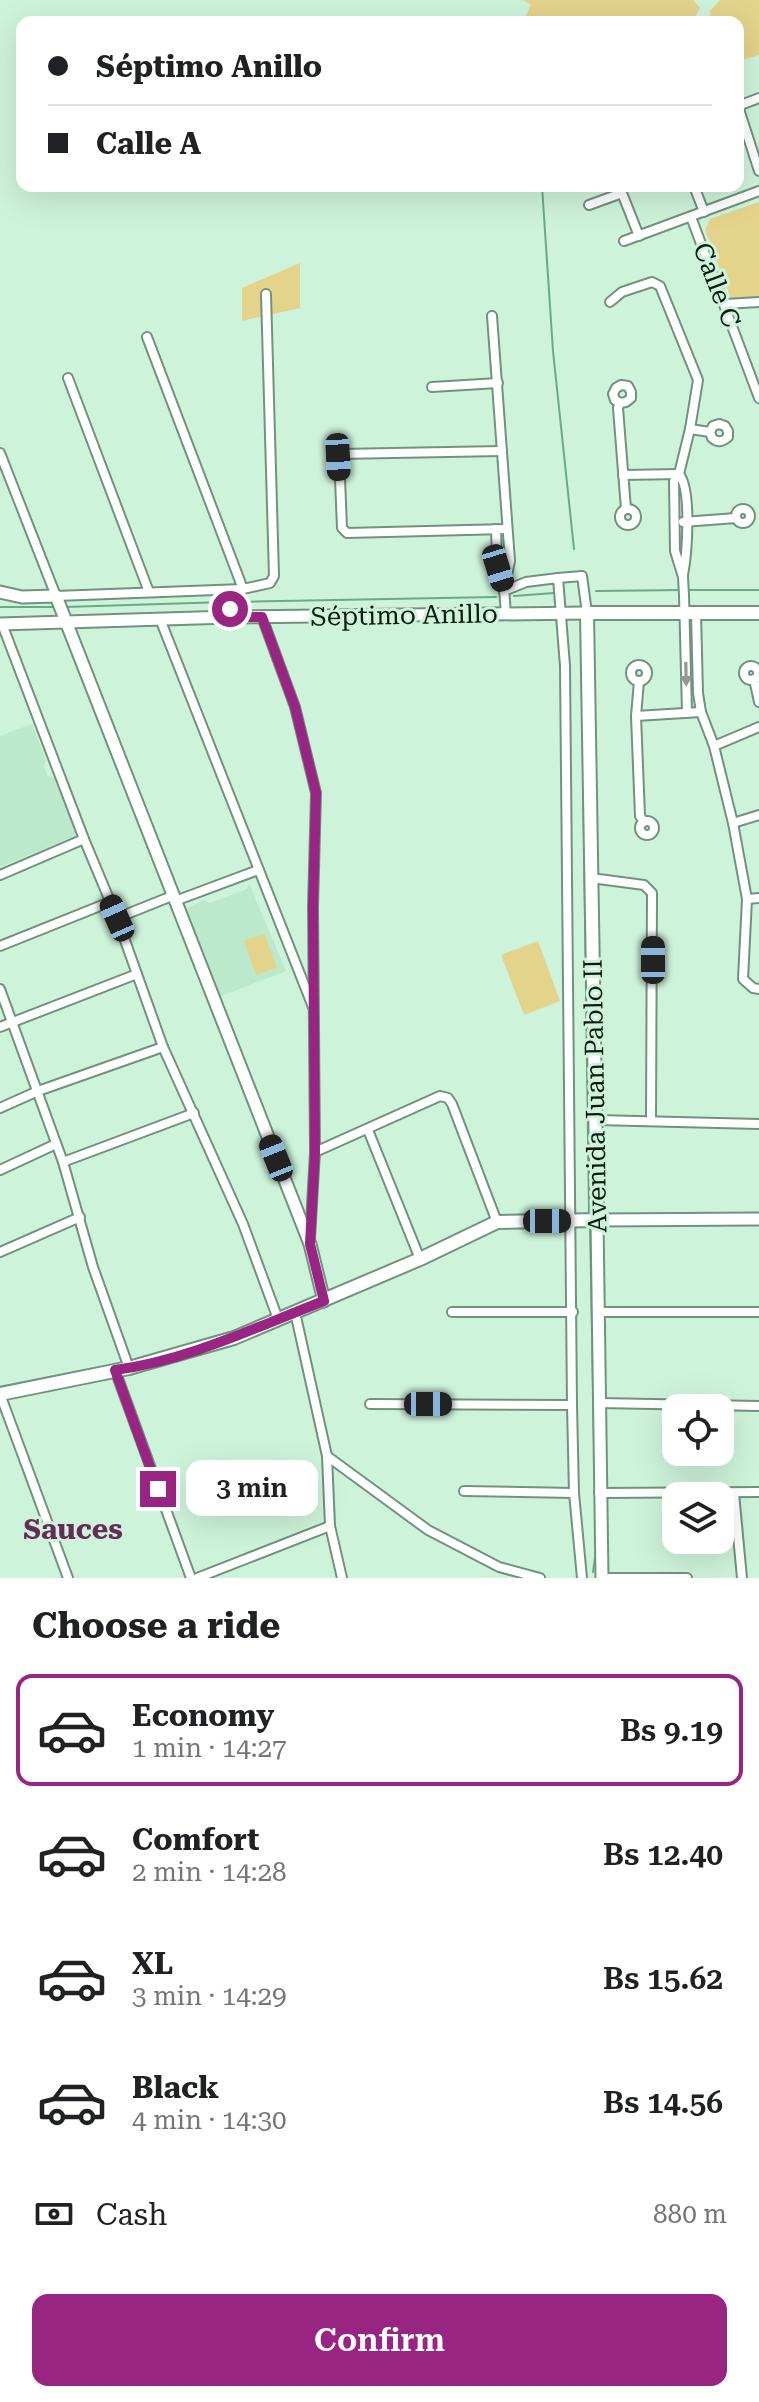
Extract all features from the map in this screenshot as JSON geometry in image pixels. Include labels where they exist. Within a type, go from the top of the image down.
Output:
[{"type":"main road","name":"Séptimo Anillo","points":[[587,613],[759,613]]},
{"type":"main road","name":"Avenida Juan Pablo II","points":[[586,1220],[596,1120],[587,613]]},
{"type":"main road","points":[[0,1394],[129,1368],[222,1342],[324,1301],[497,1222],[586,1220]]},
{"type":"street","points":[[744,125],[759,171]]},
{"type":"street","points":[[624,241],[759,191]]},
{"type":"street","points":[[696,192],[704,212]]},
{"type":"street","points":[[589,205],[622,193],[639,236]]},
{"type":"street","name":"Calle C","points":[[691,217],[758,394]]},
{"type":"street","points":[[610,302],[622,292],[652,282],[660,286],[698,380],[690,429],[679,474],[674,481],[675,552],[689,614],[701,712],[714,746],[733,823],[747,899],[743,979],[759,989]]},
{"type":"street","name":"Séptimo Anillo","points":[[0,592],[30,598],[60,609],[160,619],[229,604],[243,589],[264,586],[274,576],[266,294]]},
{"type":"street","points":[[726,304],[759,302]]},
{"type":"street","points":[[492,316],[509,569],[504,590]]},
{"type":"street","points":[[147,337],[243,589]]},
{"type":"street","points":[[68,378],[149,592]]},
{"type":"street","points":[[432,387],[498,383]]},
{"type":"street","points":[[620,403],[626,509]]},
{"type":"street","points":[[690,429],[710,432]]},
{"type":"street","points":[[502,451],[342,453],[338,457],[342,528],[347,533],[507,529]]},
{"type":"street","points":[[0,453],[310,1244],[324,1301]]},
{"type":"street","points":[[623,475],[679,474]]},
{"type":"street","points":[[679,474],[684,480],[687,522],[688,550],[683,579]]},
{"type":"street","points":[[674,522],[736,518]]},
{"type":"street","points":[[496,529],[498,568],[506,614]]},
{"type":"street","points":[[504,590],[526,582],[582,576],[587,613]]},
{"type":"street","points":[[558,578],[565,666],[567,1078],[586,1220],[573,1312],[574,1493],[582,1578]]},
{"type":"street","name":"Séptimo Anillo","points":[[1,624],[149,592],[229,604],[262,617],[587,613]]},
{"type":"street","points":[[687,713],[689,614]]},
{"type":"street","points":[[262,617],[295,707],[316,793],[313,907],[315,1152],[310,1244]]},
{"type":"street","points":[[160,619],[314,1012]]},
{"type":"street","points":[[1,624],[117,918],[163,1047],[243,1224],[278,1319]]},
{"type":"street","points":[[754,679],[759,702]]},
{"type":"street","points":[[639,681],[636,716],[640,816],[644,822]]},
{"type":"street","points":[[636,716],[701,712]]},
{"type":"street","points":[[714,746],[759,727]]},
{"type":"street","points":[[733,823],[759,815]]},
{"type":"street","points":[[0,875],[84,839]]},
{"type":"street","points":[[117,918],[258,870]]},
{"type":"street","points":[[591,878],[644,885],[652,893],[651,1120]]},
{"type":"street","points":[[747,899],[759,898]]},
{"type":"street","points":[[0,946],[110,902]]},
{"type":"street","points":[[0,1027],[137,974]]},
{"type":"street","points":[[0,989],[63,1162],[93,1267],[129,1368]]},
{"type":"street","points":[[0,1108],[38,1091],[163,1047]]},
{"type":"street","points":[[315,1152],[440,1096],[448,1098],[497,1222]]},
{"type":"street","points":[[63,1162],[194,1113]]},
{"type":"street","points":[[596,1120],[759,1124]]},
{"type":"street","points":[[368,1130],[420,1259]]},
{"type":"street","points":[[0,1170],[56,1144]]},
{"type":"street","points":[[0,1252],[80,1217]]},
{"type":"street","points":[[586,1220],[759,1219]]},
{"type":"street","name":"Avenida Juan Pablo II","points":[[586,1220],[597,1312],[602,1578]]},
{"type":"street","points":[[295,1312],[327,1456],[330,1526],[342,1578]]},
{"type":"street","points":[[452,1312],[573,1312]]},
{"type":"street","points":[[597,1312],[759,1312]]},
{"type":"street","points":[[115,1370],[191,1578]]},
{"type":"street","points":[[0,1394],[68,1578]]},
{"type":"street","points":[[599,1403],[759,1406]]},
{"type":"street","points":[[370,1404],[572,1405]]},
{"type":"street","points":[[327,1456],[428,1530],[499,1567],[540,1578]]},
{"type":"street","points":[[464,1491],[574,1493]]},
{"type":"street","points":[[742,1578],[734,1493],[759,1492]]},
{"type":"street","points":[[599,1493],[662,1493]]},
{"type":"street","points":[[197,1578],[330,1526]]},
{"type":"street","points":[[609,1578],[687,1578]]},
{"type":"shaded area","points":[[523,0],[693,0],[700,8],[696,16],[526,16],[531,5]]},
{"type":"shaded area","points":[[720,0],[759,0],[759,55],[744,59],[744,16],[710,16],[710,11]]},
{"type":"shaded area","points":[[759,202],[759,299],[731,299],[705,230],[710,219]]},
{"type":"shaded area","points":[[300,263],[300,308],[242,321],[242,288]]},
{"type":"shaded area","points":[[32,724],[46,761],[44,767],[48,776],[54,778],[77,835],[0,867],[0,736]]},
{"type":"shaded area","points":[[249,883],[286,971],[219,997],[188,908],[204,900],[210,903],[247,889]]},
{"type":"shaded area","points":[[264,933],[277,968],[256,975],[244,941]]},
{"type":"shaded area","points":[[538,941],[560,1001],[524,1015],[501,955]]},
{"type":"waterway","points":[[542,192],[553,351],[574,549]]},
{"type":"waterway","points":[[596,591],[682,590]]},
{"type":"waterway","points":[[688,590],[759,590]]},
{"type":"waterway","points":[[514,596],[554,593]]},
{"type":"waterway","points":[[233,602],[496,597]]},
{"type":"waterway","points":[[65,607],[226,602]]},
{"type":"waterway","points":[[0,607],[54,607]]},
{"type":"waterway","points":[[581,622],[589,1213]]},
{"type":"waterway","points":[[590,1224],[596,1550],[593,1572]]},
{"type":"district","name":"Sauces","points":[[73,1529]]},
{"type":"route","points":[[158,1489],[115,1370],[198,1350],[324,1301],[310,1244],[315,1152],[313,907],[316,793],[295,707],[262,617],[230,617],[230,609]]}]
